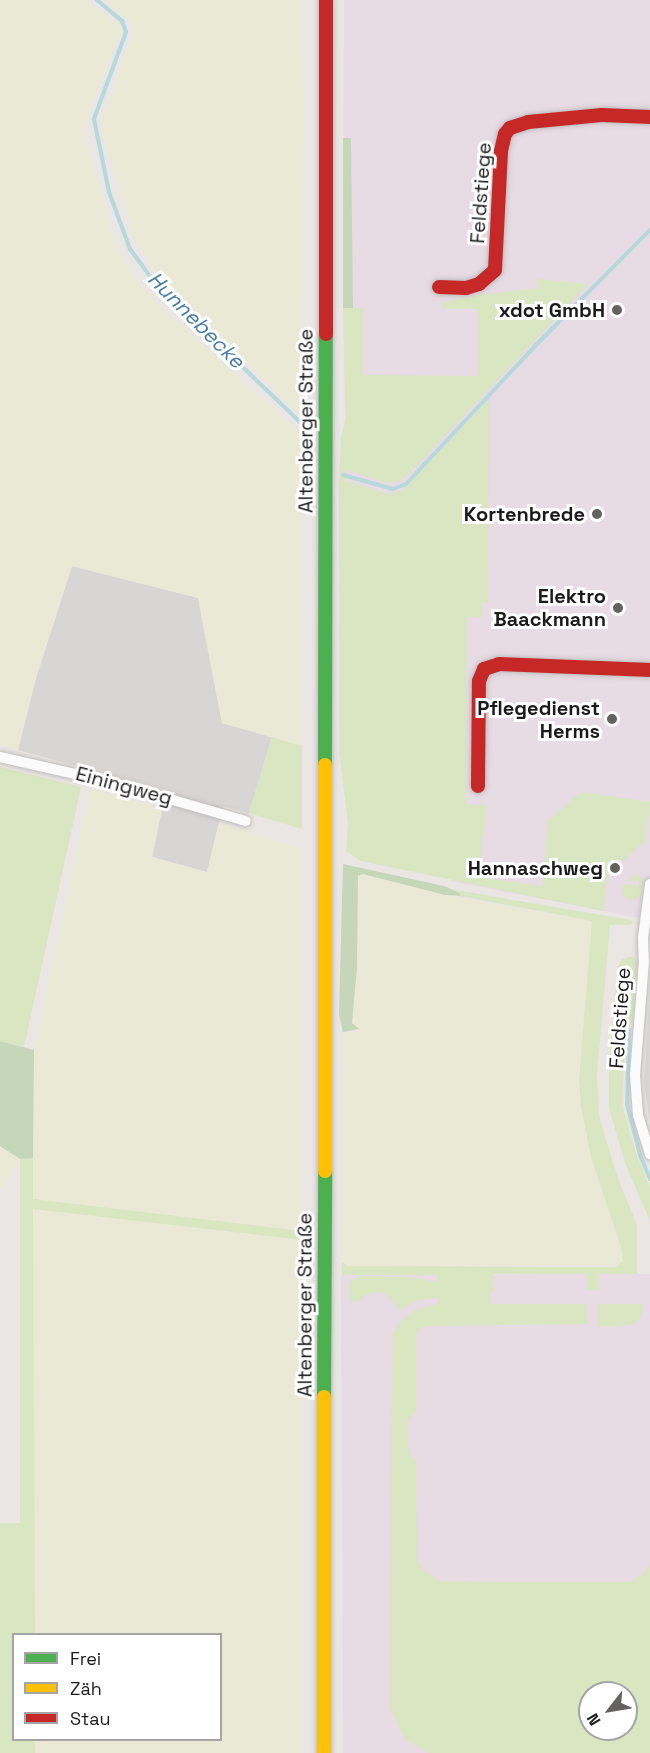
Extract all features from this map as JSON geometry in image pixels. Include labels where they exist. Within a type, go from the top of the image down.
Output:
[{"type":"main road","name":"Altenberger Straße","points":[[324,1753],[326,0]]},
{"type":"main road","name":"Feldstiege","points":[[439,286],[466,288],[486,281],[495,270],[501,151],[505,134],[510,128],[528,122],[602,115],[650,117]]},
{"type":"main road","points":[[478,786],[478,681],[484,669],[499,664],[650,670]]},
{"type":"street","name":"Einingweg","points":[[0,757],[114,783],[246,821]]},
{"type":"street","name":"Feldstiege","points":[[650,884],[635,1075],[638,1115],[650,1154]]},
{"type":"shaded area","points":[[344,0],[650,0],[650,920],[450,881],[347,508],[343,308]]},
{"type":"shaded area","points":[[72,566],[198,598],[222,723],[272,737],[249,813],[223,806],[207,872],[152,857],[166,790],[18,750],[36,678]]},
{"type":"shaded area","points":[[650,984],[650,1123],[644,1084]]},
{"type":"shaded area","points":[[650,1274],[650,1753],[343,1753],[341,1275]]},
{"type":"green space","points":[[0,0],[86,0],[117,24],[121,31],[83,126],[115,244],[134,277],[157,303],[302,434],[302,746],[222,723],[198,598],[72,566],[36,678],[18,750],[0,745]]},
{"type":"green space","points":[[105,0],[301,0],[304,96],[302,416],[171,289],[151,265],[133,234],[103,133],[102,122],[132,38],[132,24]]},
{"type":"green space","points":[[343,138],[351,138],[353,308],[343,308]]},
{"type":"green space","points":[[537,279],[588,284],[406,477],[398,482],[388,483],[347,470],[346,481],[389,494],[402,491],[489,399],[488,603],[482,603],[482,617],[467,617],[466,804],[487,805],[478,877],[543,886],[548,820],[582,792],[650,802],[645,842],[608,872],[604,911],[361,861],[346,851],[348,824],[339,750],[339,485],[341,437],[346,417],[343,308],[363,308],[363,375],[478,376],[478,309],[444,309],[441,303],[476,295],[538,288]]},
{"type":"green space","points":[[272,737],[302,746],[302,829],[249,813]]},
{"type":"green space","points":[[0,767],[81,787],[24,1047],[0,1041]]},
{"type":"green space","points":[[90,789],[162,808],[152,857],[207,872],[219,822],[301,848],[302,1231],[33,1199],[34,1050]]},
{"type":"green space","points":[[343,864],[444,886],[460,893],[460,896],[445,895],[363,874],[358,876],[357,968],[352,1023],[359,1029],[343,1032],[339,1015]]},
{"type":"green space","points":[[363,874],[445,895],[592,921],[579,1080],[581,1107],[591,1157],[621,1247],[623,1257],[621,1265],[347,1266],[342,1262],[343,1032],[355,1032],[352,1023],[357,968],[356,882],[358,876]]},
{"type":"green space","points":[[637,874],[644,880],[642,894],[635,900],[629,900],[622,894],[622,888],[624,884],[638,886],[639,881],[627,881]]},
{"type":"green space","points":[[456,890],[631,920],[633,923],[610,925],[597,1074],[599,1116],[618,1179],[637,1225],[637,1274],[599,1274],[599,1290],[587,1290],[586,1274],[493,1274],[494,1292],[490,1292],[490,1304],[586,1304],[588,1324],[421,1328],[416,1334],[416,1412],[407,1421],[409,1454],[416,1460],[417,1559],[423,1570],[440,1581],[631,1582],[644,1572],[650,1563],[650,1753],[429,1753],[405,1739],[390,1708],[392,1334],[402,1320],[418,1309],[438,1304],[438,1298],[419,1300],[400,1310],[387,1295],[380,1292],[368,1294],[354,1303],[351,1301],[349,1287],[350,1282],[359,1276],[410,1277],[437,1282],[437,1275],[342,1275],[342,1262],[348,1266],[616,1267],[623,1261],[621,1247],[591,1157],[581,1107],[579,1080],[592,921],[460,896]]},
{"type":"green space","points":[[634,957],[638,962],[632,1022],[625,1036],[622,1105],[637,1156],[650,1187],[650,1221],[625,1163],[609,1108],[609,1058],[618,967],[621,960]]},
{"type":"green space","points":[[0,1041],[34,1050],[33,1158],[20,1159],[0,1146]]},
{"type":"green space","points":[[0,1146],[20,1159],[0,1190]]},
{"type":"green space","points":[[33,1158],[33,1199],[302,1231],[303,1240],[33,1209],[35,1633],[12,1633],[12,1741],[35,1741],[35,1753],[0,1753],[0,1523],[20,1523],[20,1159]]},
{"type":"green space","points":[[33,1208],[303,1240],[302,1753],[35,1753],[35,1741],[222,1741],[222,1633],[35,1633]]},
{"type":"green space","points":[[598,1304],[643,1304],[639,1320],[631,1325],[598,1327]]},
{"type":"waterway","name":"Hunnebecke","points":[[97,0],[122,21],[126,32],[94,119],[109,192],[130,249],[155,283],[306,428]]},
{"type":"waterway","name":"Hunnebecke","points":[[343,475],[393,489],[406,484],[540,341],[650,230]]},
{"type":"waterway","points":[[629,1030],[627,1104],[640,1155],[650,1179]]},
{"type":"traffic: fast","points":[[325,765],[326,334]]},
{"type":"traffic: fast","points":[[324,1397],[325,1171]]},
{"type":"traffic: slow","points":[[325,765],[325,1171]]},
{"type":"traffic: slow","points":[[324,1397],[324,1753]]},
{"type":"traffic: jam","points":[[326,0],[326,334]]},
{"type":"traffic: jam","points":[[439,287],[466,288],[479,284],[495,270],[501,151],[505,134],[510,128],[528,122],[602,115],[650,117]]},
{"type":"traffic: jam","points":[[478,786],[479,681],[484,669],[499,664],[650,670]]},
{"type":"place","name":"xdot GmbH","points":[[617,310]]},
{"type":"place","name":"Kortenbrede","points":[[597,514]]},
{"type":"place","name":"Elektro Baackmann","points":[[618,608]]},
{"type":"place","name":"Pflegedienst Herms","points":[[612,719]]},
{"type":"place","name":"Hannaschweg","points":[[615,868]]}]
